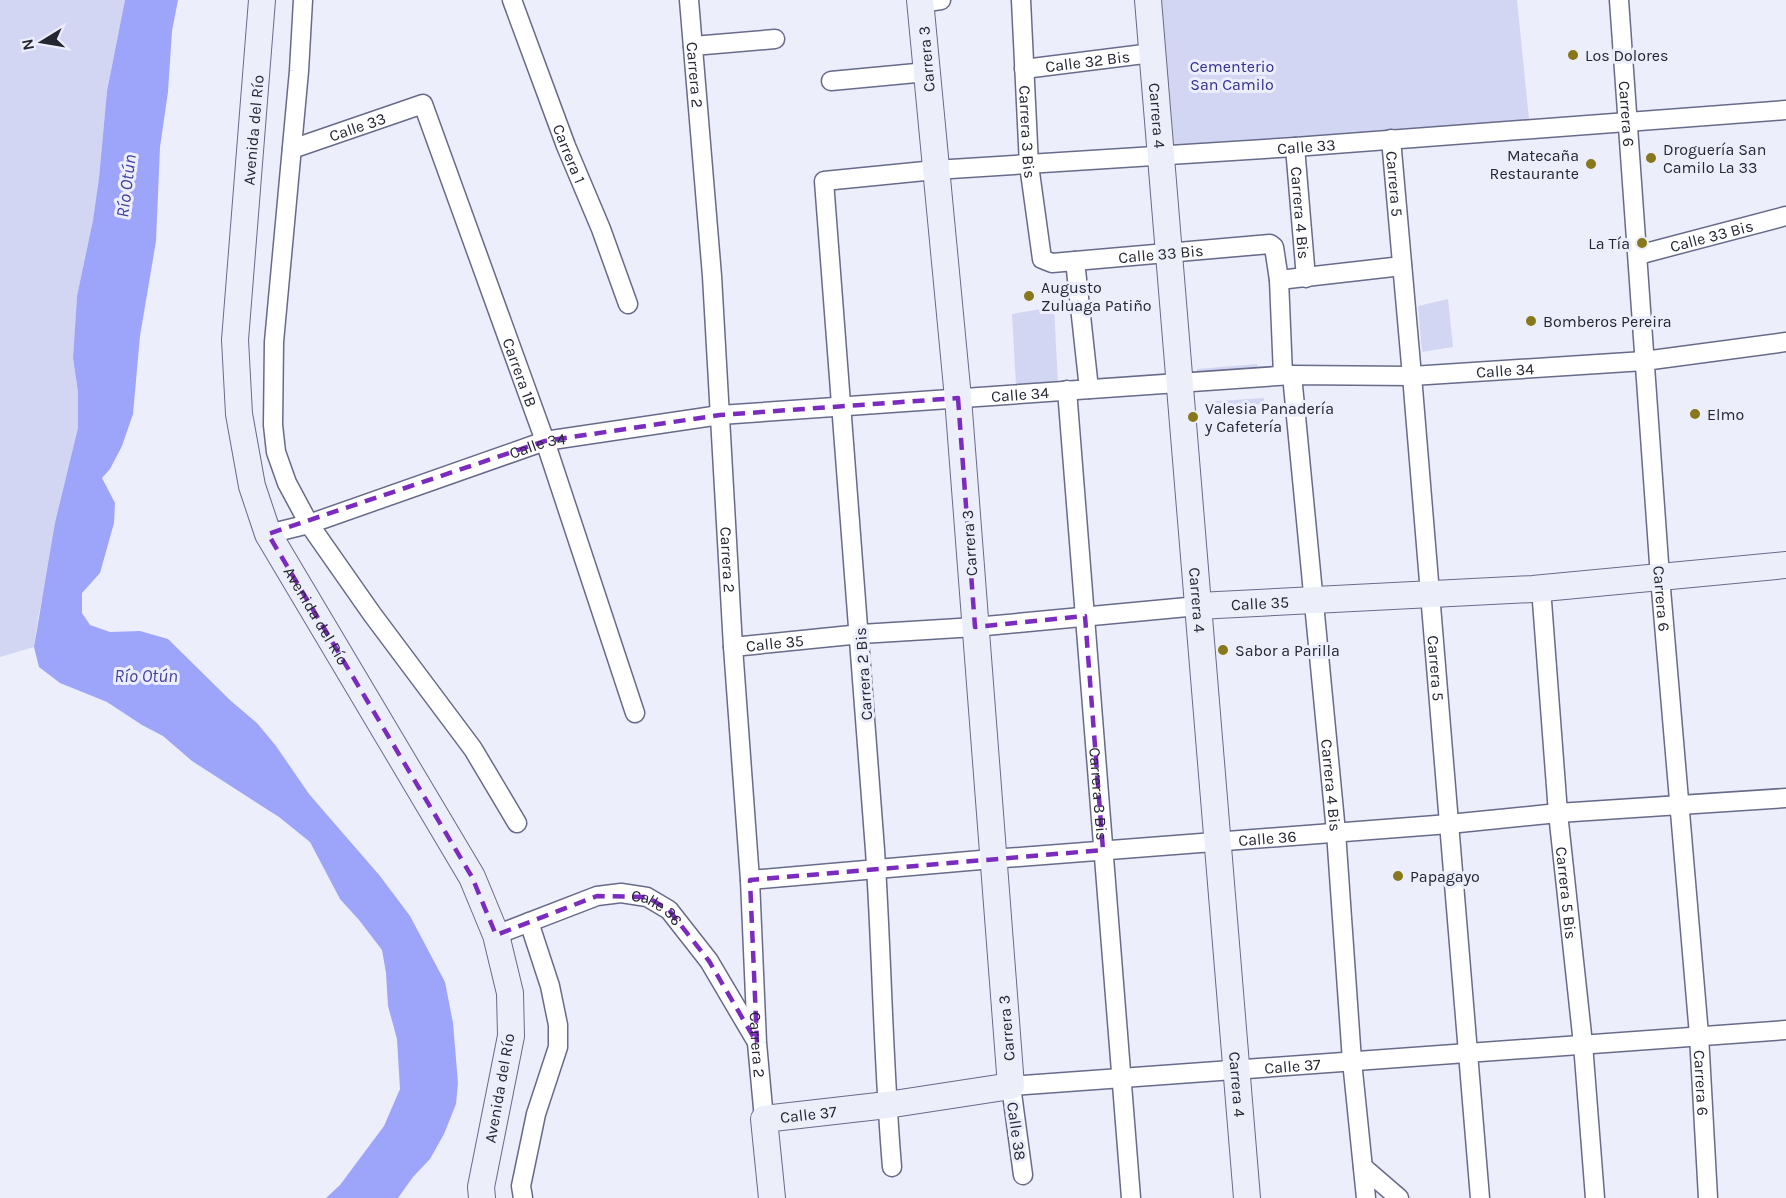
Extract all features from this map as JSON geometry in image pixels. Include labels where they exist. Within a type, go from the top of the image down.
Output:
[{"type":"main road","name":"Avenida del Río","points":[[262,0],[235,340],[239,414],[252,486],[268,534],[472,877],[496,935],[510,993],[511,1036],[481,1187],[482,1198]]},
{"type":"main road","name":"Carrera 4","points":[[1148,0],[1247,1198]]},
{"type":"main road","name":"Carrera 3","points":[[927,1],[927,72],[958,398],[1011,1086]]},
{"type":"main road","name":"Calle 35","points":[[1198,606],[1541,588],[1786,565]]},
{"type":"main road","name":"Calle 37","points":[[764,1119],[886,1105],[1011,1086]]},
{"type":"main road","points":[[764,1119],[772,1198]]},
{"type":"street","points":[[303,0],[299,71],[274,342],[273,425],[276,452],[287,483],[309,524],[378,622],[473,749],[517,823]]},
{"type":"street","name":"Carrera 1","points":[[512,0],[566,146],[601,229],[627,304]]},
{"type":"street","name":"Carrera 2","points":[[689,0],[712,276],[733,646],[750,880],[757,1043],[764,1119]]},
{"type":"street","name":"Carrera 3 Bis","points":[[1021,0],[1029,165],[1040,254],[1045,262]]},
{"type":"street","name":"Carrera 6","points":[[1618,0],[1629,122],[1660,577],[1699,1035],[1708,1198]]},
{"type":"street","points":[[693,46],[775,39]]},
{"type":"street","name":"Calle 32 Bis","points":[[1024,69],[1152,52]]},
{"type":"street","points":[[831,81],[927,72]]},
{"type":"street","name":"Calle 33","points":[[292,149],[423,104]]},
{"type":"street","name":"Carrera 1B","points":[[423,104],[545,441],[635,713]]},
{"type":"street","name":"Calle 33","points":[[824,181],[935,170],[1295,147],[1786,110]]},
{"type":"street","name":"Carrera 5","points":[[1391,140],[1480,1198]]},
{"type":"street","name":"Carrera 4 Bis","points":[[1295,147],[1306,278]]},
{"type":"street","name":"Carrera 2 Bis","points":[[824,181],[861,634],[876,870],[886,1105],[892,1167]]},
{"type":"street","name":"Calle 33 Bis","points":[[1638,255],[1786,216]]},
{"type":"street","name":"Calle 33 Bis","points":[[1045,262],[1270,244],[1274,247],[1278,280]]},
{"type":"street","points":[[1075,261],[1089,389]]},
{"type":"street","points":[[1287,375],[1278,280],[1402,266]]},
{"type":"street","name":"Calle 34","points":[[268,534],[309,524],[545,441],[720,415],[1287,375],[1412,376],[1644,361],[1786,342]]},
{"type":"street","name":"Carrera 4 Bis","points":[[1287,375],[1314,600],[1336,832],[1352,1061],[1366,1198]]},
{"type":"street","name":"Carrera 3 Bis","points":[[1067,390],[1131,1198]]},
{"type":"street","name":"Carrera 5 Bis","points":[[1541,588],[1558,813],[1583,1044],[1595,1198]]},
{"type":"street","name":"Calle 35","points":[[733,646],[861,634],[975,627],[1198,606]]},
{"type":"street","name":"Calle 36","points":[[750,880],[1449,824],[1558,813],[1786,798]]},
{"type":"street","name":"Calle 36","points":[[496,935],[597,896],[621,893],[647,897],[669,910],[709,961],[757,1043]]},
{"type":"street","points":[[523,1198],[521,1186],[536,1114],[558,1047],[558,1025],[550,986],[529,922]]},
{"type":"street","name":"Calle 37","points":[[1011,1086],[1786,1030]]},
{"type":"street","name":"Calle 38","points":[[1011,1086],[1023,1175]]},
{"type":"street","points":[[1363,1167],[1399,1198]]},
{"type":"highlighted area","points":[[958,398],[975,627],[1085,616],[1103,850],[750,880],[757,1043],[709,961],[669,910],[647,897],[597,896],[496,935],[472,877],[268,534],[545,441],[720,415]]},
{"type":"green space","points":[[0,0],[125,0],[107,91],[93,220],[77,296],[73,358],[78,392],[78,428],[34,647],[0,657]]},
{"type":"green space","name":"Cementerio San Camilo","points":[[1148,0],[1517,0],[1530,129],[1161,155]]},
{"type":"green space","points":[[1448,299],[1453,347],[1422,352],[1418,306]]},
{"type":"green space","points":[[1054,307],[1058,384],[1016,386],[1012,314]]},
{"type":"green space","points":[[1257,364],[1258,370],[1198,375],[1197,369]]},
{"type":"green space","points":[[1264,398],[1264,404],[1204,408],[1204,402]]},
{"type":"water","name":"Río Otún","points":[[125,0],[178,0],[172,31],[168,92],[160,147],[156,241],[140,336],[133,414],[122,446],[110,469],[102,478],[115,503],[114,523],[100,573],[82,593],[82,613],[90,625],[110,632],[140,631],[168,639],[231,701],[257,723],[309,794],[380,876],[410,916],[445,982],[453,1023],[458,1083],[456,1104],[444,1134],[430,1159],[398,1198],[326,1198],[340,1185],[384,1126],[400,1089],[397,1039],[388,1006],[382,950],[340,899],[310,842],[279,817],[192,761],[163,736],[107,702],[60,683],[39,667],[34,647],[55,523],[78,428],[78,392],[73,358],[77,296],[93,220],[107,91]]},
{"type":"place","name":"Los Dolores","points":[[1573,55]]},
{"type":"place","name":"Droguería San Camilo La 33","points":[[1651,158]]},
{"type":"place","name":"Matecaña Restaurante","points":[[1591,164]]},
{"type":"place","name":"La Tía","points":[[1642,243]]},
{"type":"place","name":"Augusto Zuluaga Patiño","points":[[1029,296]]},
{"type":"place","name":"Bomberos Pereira","points":[[1531,321]]},
{"type":"place","name":"Elmo","points":[[1695,414]]},
{"type":"place","name":"Valesia Panadería y Cafetería","points":[[1193,417]]},
{"type":"place","name":"Sabor a Parilla","points":[[1223,650]]},
{"type":"place","name":"Papagayo","points":[[1398,876]]}]
